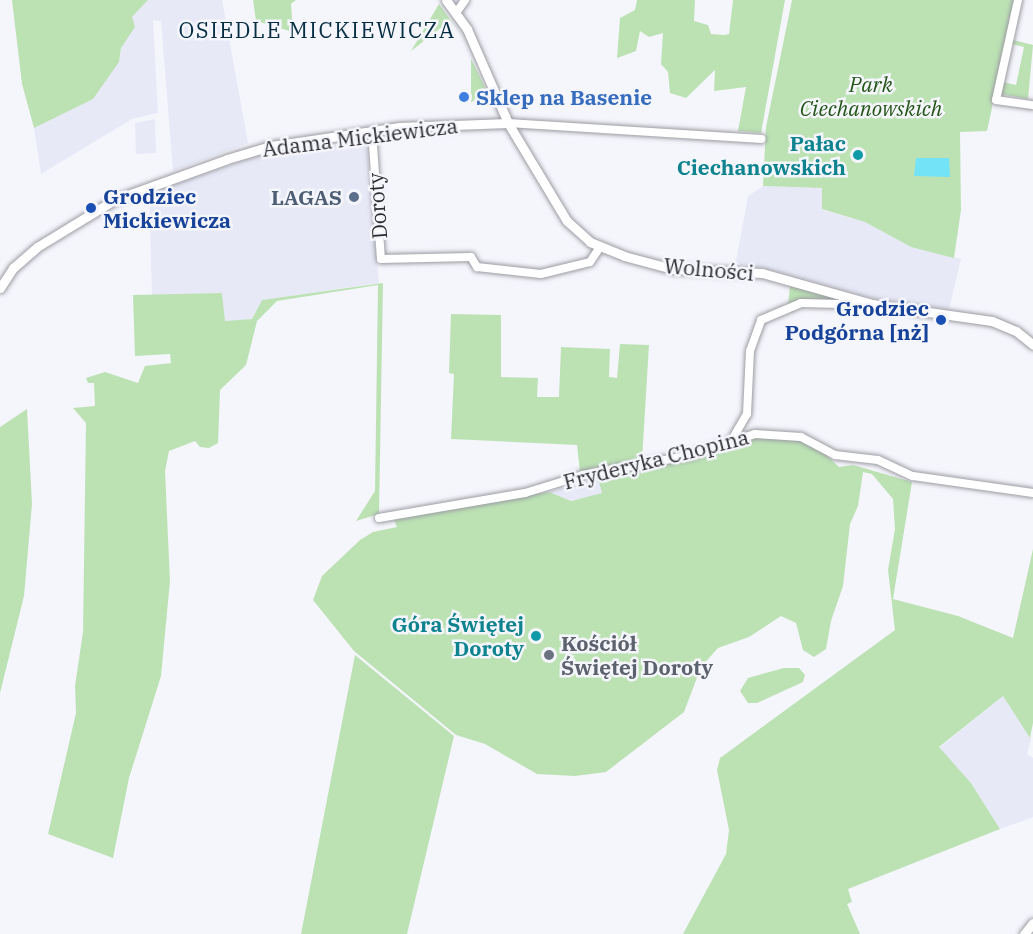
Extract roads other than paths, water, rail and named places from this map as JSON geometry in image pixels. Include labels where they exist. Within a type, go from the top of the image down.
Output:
[{"type":"street","name":"Wolności","points":[[446,0],[481,56],[508,123],[567,221],[581,236],[600,247],[652,264],[690,271],[762,273],[887,307],[992,321],[1016,331],[1033,345]]},
{"type":"street","points":[[456,13],[465,0]]},
{"type":"street","points":[[1018,0],[996,100],[1033,105]]},
{"type":"street","name":"Adama Mickiewicza","points":[[0,288],[14,268],[37,247],[123,195],[271,146],[438,123],[508,123],[761,139]]},
{"type":"street","name":"Doroty","points":[[372,131],[381,260],[471,257],[477,267],[541,274],[590,262],[600,247]]},
{"type":"street","points":[[733,438],[747,414],[750,351],[761,320],[801,303],[841,303],[845,297]]},
{"type":"street","name":"Fryderyka Chopina","points":[[379,518],[525,493],[583,475],[692,454],[733,438],[783,434],[801,437],[850,459],[878,460],[913,476],[1033,493]]},
{"type":"street","points":[[1024,934],[1033,923]]},
{"type":"water","points":[[916,158],[949,158],[950,177],[914,176]]},
{"type":"place","name":"Sklep na Basenie","points":[[464,97]]},
{"type":"place","name":"Pałac Ciechanowskich","points":[[858,155]]},
{"type":"place","name":"LAGAS","points":[[354,197]]},
{"type":"place","name":"Grodziec Mickiewicza","points":[[91,208]]},
{"type":"place","name":"Grodziec Podgórna [nż]","points":[[941,320]]},
{"type":"place","name":"Góra Świętej Doroty","points":[[536,636]]},
{"type":"place","name":"Kościół Świętej Doroty","points":[[549,655]]},
{"type":"district","name":"OSIEDLE MICKIEWICZA","points":[[317,30]]},
{"type":"park label","name":"Park Ciechanowskich","points":[[871,96]]}]
